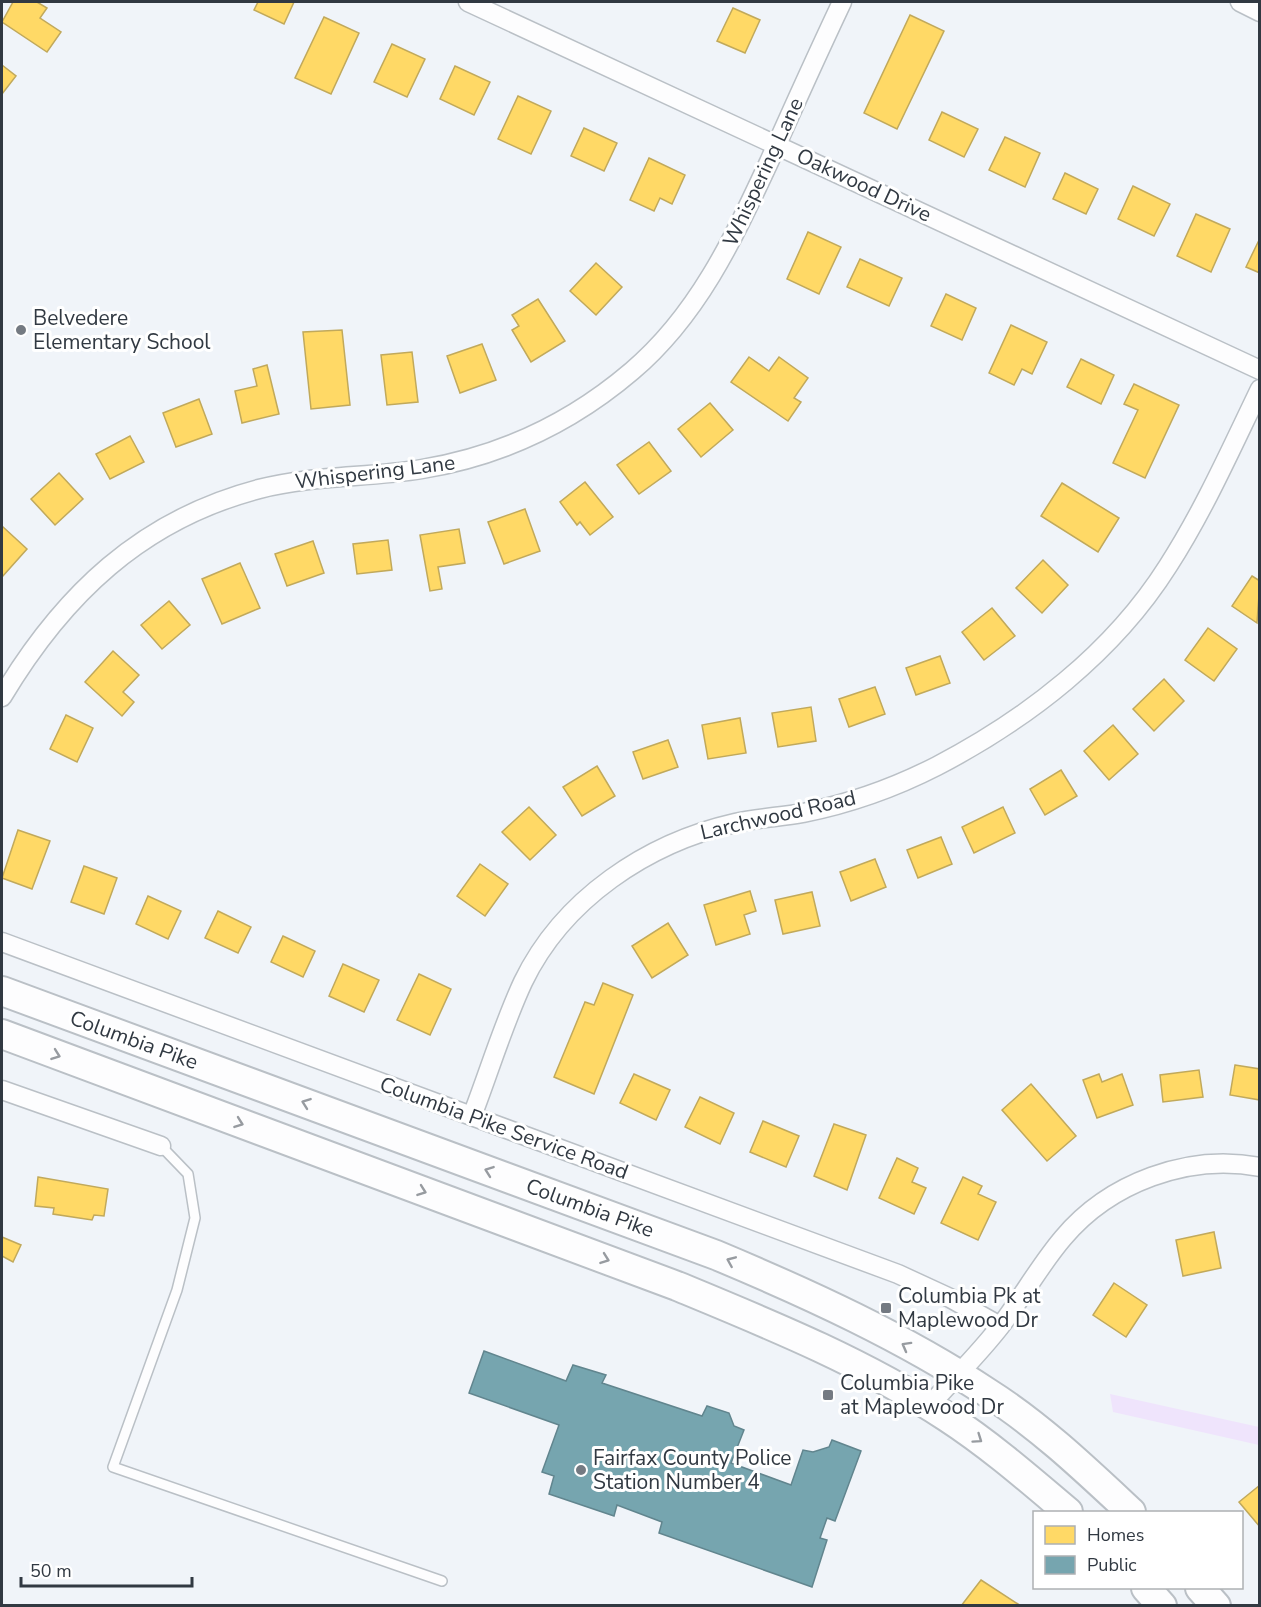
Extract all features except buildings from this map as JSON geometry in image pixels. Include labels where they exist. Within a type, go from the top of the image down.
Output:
[{"type":"main road","name":"Columbia Pike","points":[[2,991],[716,1255],[794,1288],[988,1392],[1025,1419],[1130,1511]]},
{"type":"main road","name":"Columbia Pike","points":[[2,1034],[677,1286],[788,1332],[929,1406],[983,1443],[1067,1511]]},
{"type":"main road","points":[[1148,1589],[1162,1605]]},
{"type":"main road","points":[[1202,1589],[1216,1605]]},
{"type":"street","name":"Oakwood Drive","points":[[468,2],[1260,370]]},
{"type":"street","name":"Whispering Lane","points":[[2,697],[27,655],[58,615],[91,581],[118,559],[168,526],[217,503],[259,489],[306,480],[420,469],[466,460],[509,446],[551,427],[590,404],[633,370],[668,337],[694,305],[735,234],[842,2]]},
{"type":"street","points":[[1240,2],[1260,12]]},
{"type":"street","name":"Larchwood Road","points":[[472,1116],[523,982],[542,950],[564,922],[593,893],[627,867],[661,848],[696,833],[824,808],[879,791],[935,767],[986,739],[1037,704],[1084,665],[1130,617],[1166,569],[1196,520],[1260,389]]},
{"type":"street","name":"Columbia Pike Service Road","points":[[2,942],[898,1274],[950,1298],[1000,1326]]},
{"type":"street","points":[[2,1090],[161,1146]]},
{"type":"street","points":[[929,1406],[1000,1326],[1063,1238],[1090,1212],[1117,1193],[1146,1178],[1181,1168],[1216,1164],[1260,1167]]},
{"type":"lane","points":[[161,1146],[188,1174],[195,1218],[177,1290],[113,1467],[442,1581]]},
{"type":"shaded area","points":[[1110,1394],[1259,1427],[1259,1445],[1113,1412]]},
{"type":"place","name":"Belvedere Elementary School","points":[[21,330]]},
{"type":"place","name":"Columbia Pk at Maplewood Dr","points":[[886,1308]]},
{"type":"place","name":"Columbia Pike at Maplewood Dr","points":[[828,1395]]},
{"type":"place","name":"Fairfax County Police Station Number 4","points":[[581,1470]]}]
